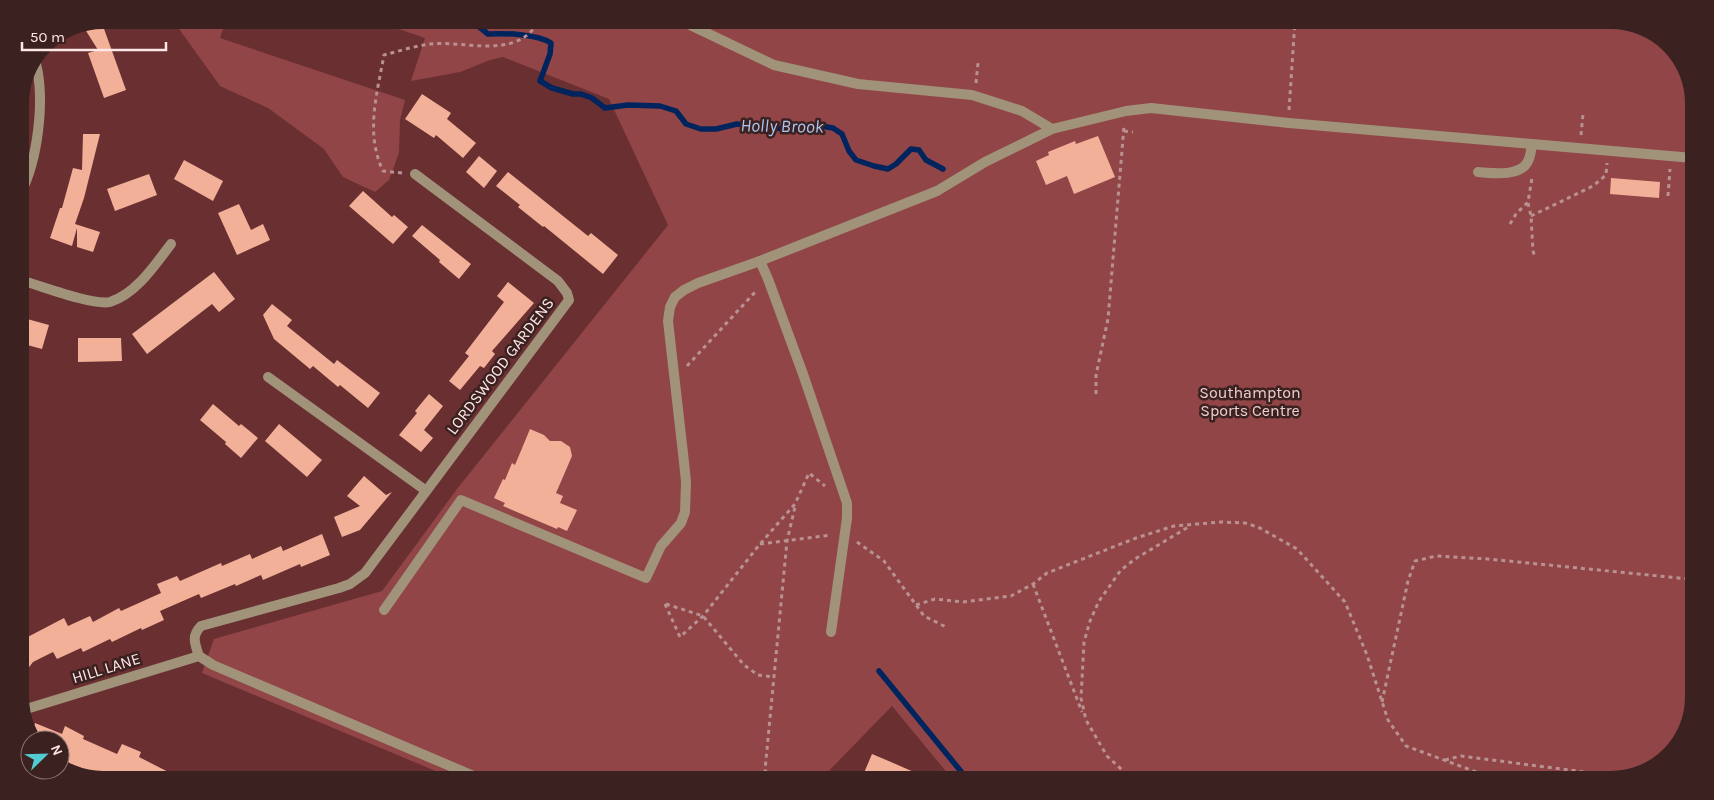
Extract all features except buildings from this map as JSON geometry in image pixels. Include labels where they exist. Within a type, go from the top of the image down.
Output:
[{"type":"street","points":[[698,29],[774,65],[858,84],[972,95],[1022,110],[1052,129]]},
{"type":"street","points":[[29,170],[32,162],[39,112],[37,69]]},
{"type":"street","points":[[384,610],[461,500],[646,578],[661,546],[681,523],[685,512],[686,482],[668,321],[670,307],[675,297],[698,283],[760,261],[937,191],[986,162],[1052,129],[1126,110],[1151,108],[1288,123],[1685,157]]},
{"type":"street","points":[[1478,172],[1498,174],[1512,172],[1526,165],[1532,144]]},
{"type":"street","name":"LORDSWOOD GARDENS","points":[[199,656],[194,638],[196,631],[201,626],[339,588],[358,579],[369,568],[425,490],[568,300],[567,293],[558,281],[415,174]]},
{"type":"street","points":[[29,283],[95,302],[108,302],[128,293],[142,280],[171,244]]},
{"type":"street","points":[[760,261],[822,428],[847,504],[847,518],[831,632]]},
{"type":"street","points":[[268,377],[425,490]]},
{"type":"street","points":[[199,656],[213,665],[462,771]]},
{"type":"street","name":"HILL LANE","points":[[30,708],[199,656]]},
{"type":"path","points":[[415,174],[383,170],[374,147],[372,130],[374,111],[384,55],[430,44],[500,45],[524,38],[533,29]]},
{"type":"path","points":[[1288,123],[1294,29]]},
{"type":"path","points":[[976,88],[978,63]]},
{"type":"path","points":[[1096,394],[1096,375],[1108,319],[1126,110]]},
{"type":"path","points":[[1582,136],[1583,114]]},
{"type":"path","points":[[1124,131],[1133,132]]},
{"type":"path","points":[[1532,216],[1593,186],[1606,175],[1608,150]]},
{"type":"path","points":[[1668,196],[1671,156]]},
{"type":"path","points":[[1529,158],[1533,170],[1528,202],[1532,216],[1533,251],[1535,257]]},
{"type":"path","points":[[1510,224],[1516,214],[1528,202]]},
{"type":"path","points":[[675,379],[768,279]]},
{"type":"path","points":[[766,771],[787,541],[795,504],[808,473],[847,504]]},
{"type":"path","points":[[774,677],[758,675],[744,665],[702,616],[665,604],[680,637],[702,616],[795,504]]},
{"type":"path","points":[[916,605],[935,600],[963,602],[1011,596],[1033,584],[1047,573],[1136,538],[1174,526],[1221,522],[1245,523],[1297,549],[1345,602],[1367,655],[1388,720],[1406,746],[1474,771]]},
{"type":"path","points":[[1086,720],[1082,698],[1084,642],[1090,621],[1100,601],[1121,570],[1135,559],[1184,529],[1195,525]]},
{"type":"path","points":[[760,544],[845,534],[884,561],[924,616],[948,628]]},
{"type":"path","points":[[1382,703],[1408,581],[1415,561],[1436,556],[1488,559],[1685,579]]},
{"type":"path","points":[[1033,584],[1065,672],[1086,720],[1107,756],[1123,771]]},
{"type":"path","points":[[1444,760],[1461,756],[1582,771]]},
{"type":"green space","points":[[179,29],[223,29],[220,38],[405,100],[400,120],[399,153],[389,180],[375,192],[343,177],[324,149],[268,108],[220,86]]},
{"type":"green space","name":"Southampton Sports Centre","points":[[399,29],[1611,29],[1625,30],[1648,39],[1660,47],[1673,62],[1681,79],[1685,98],[1685,697],[1680,725],[1673,738],[1652,759],[1644,764],[1621,771],[946,771],[892,706],[829,771],[436,771],[202,673],[214,639],[382,591],[457,489],[668,225],[609,99],[503,57],[460,72],[411,81],[425,38]]},
{"type":"waterway","name":"Holly Brook","points":[[482,29],[488,34],[529,36],[551,43],[550,54],[540,81],[552,88],[592,98],[605,108],[628,105],[660,106],[676,111],[686,124],[701,129],[716,129],[737,124],[769,128],[796,129],[821,126],[833,128],[842,134],[849,151],[856,160],[888,169],[911,149],[919,150],[926,160],[943,169]]},
{"type":"waterway","points":[[879,671],[961,771]]}]
